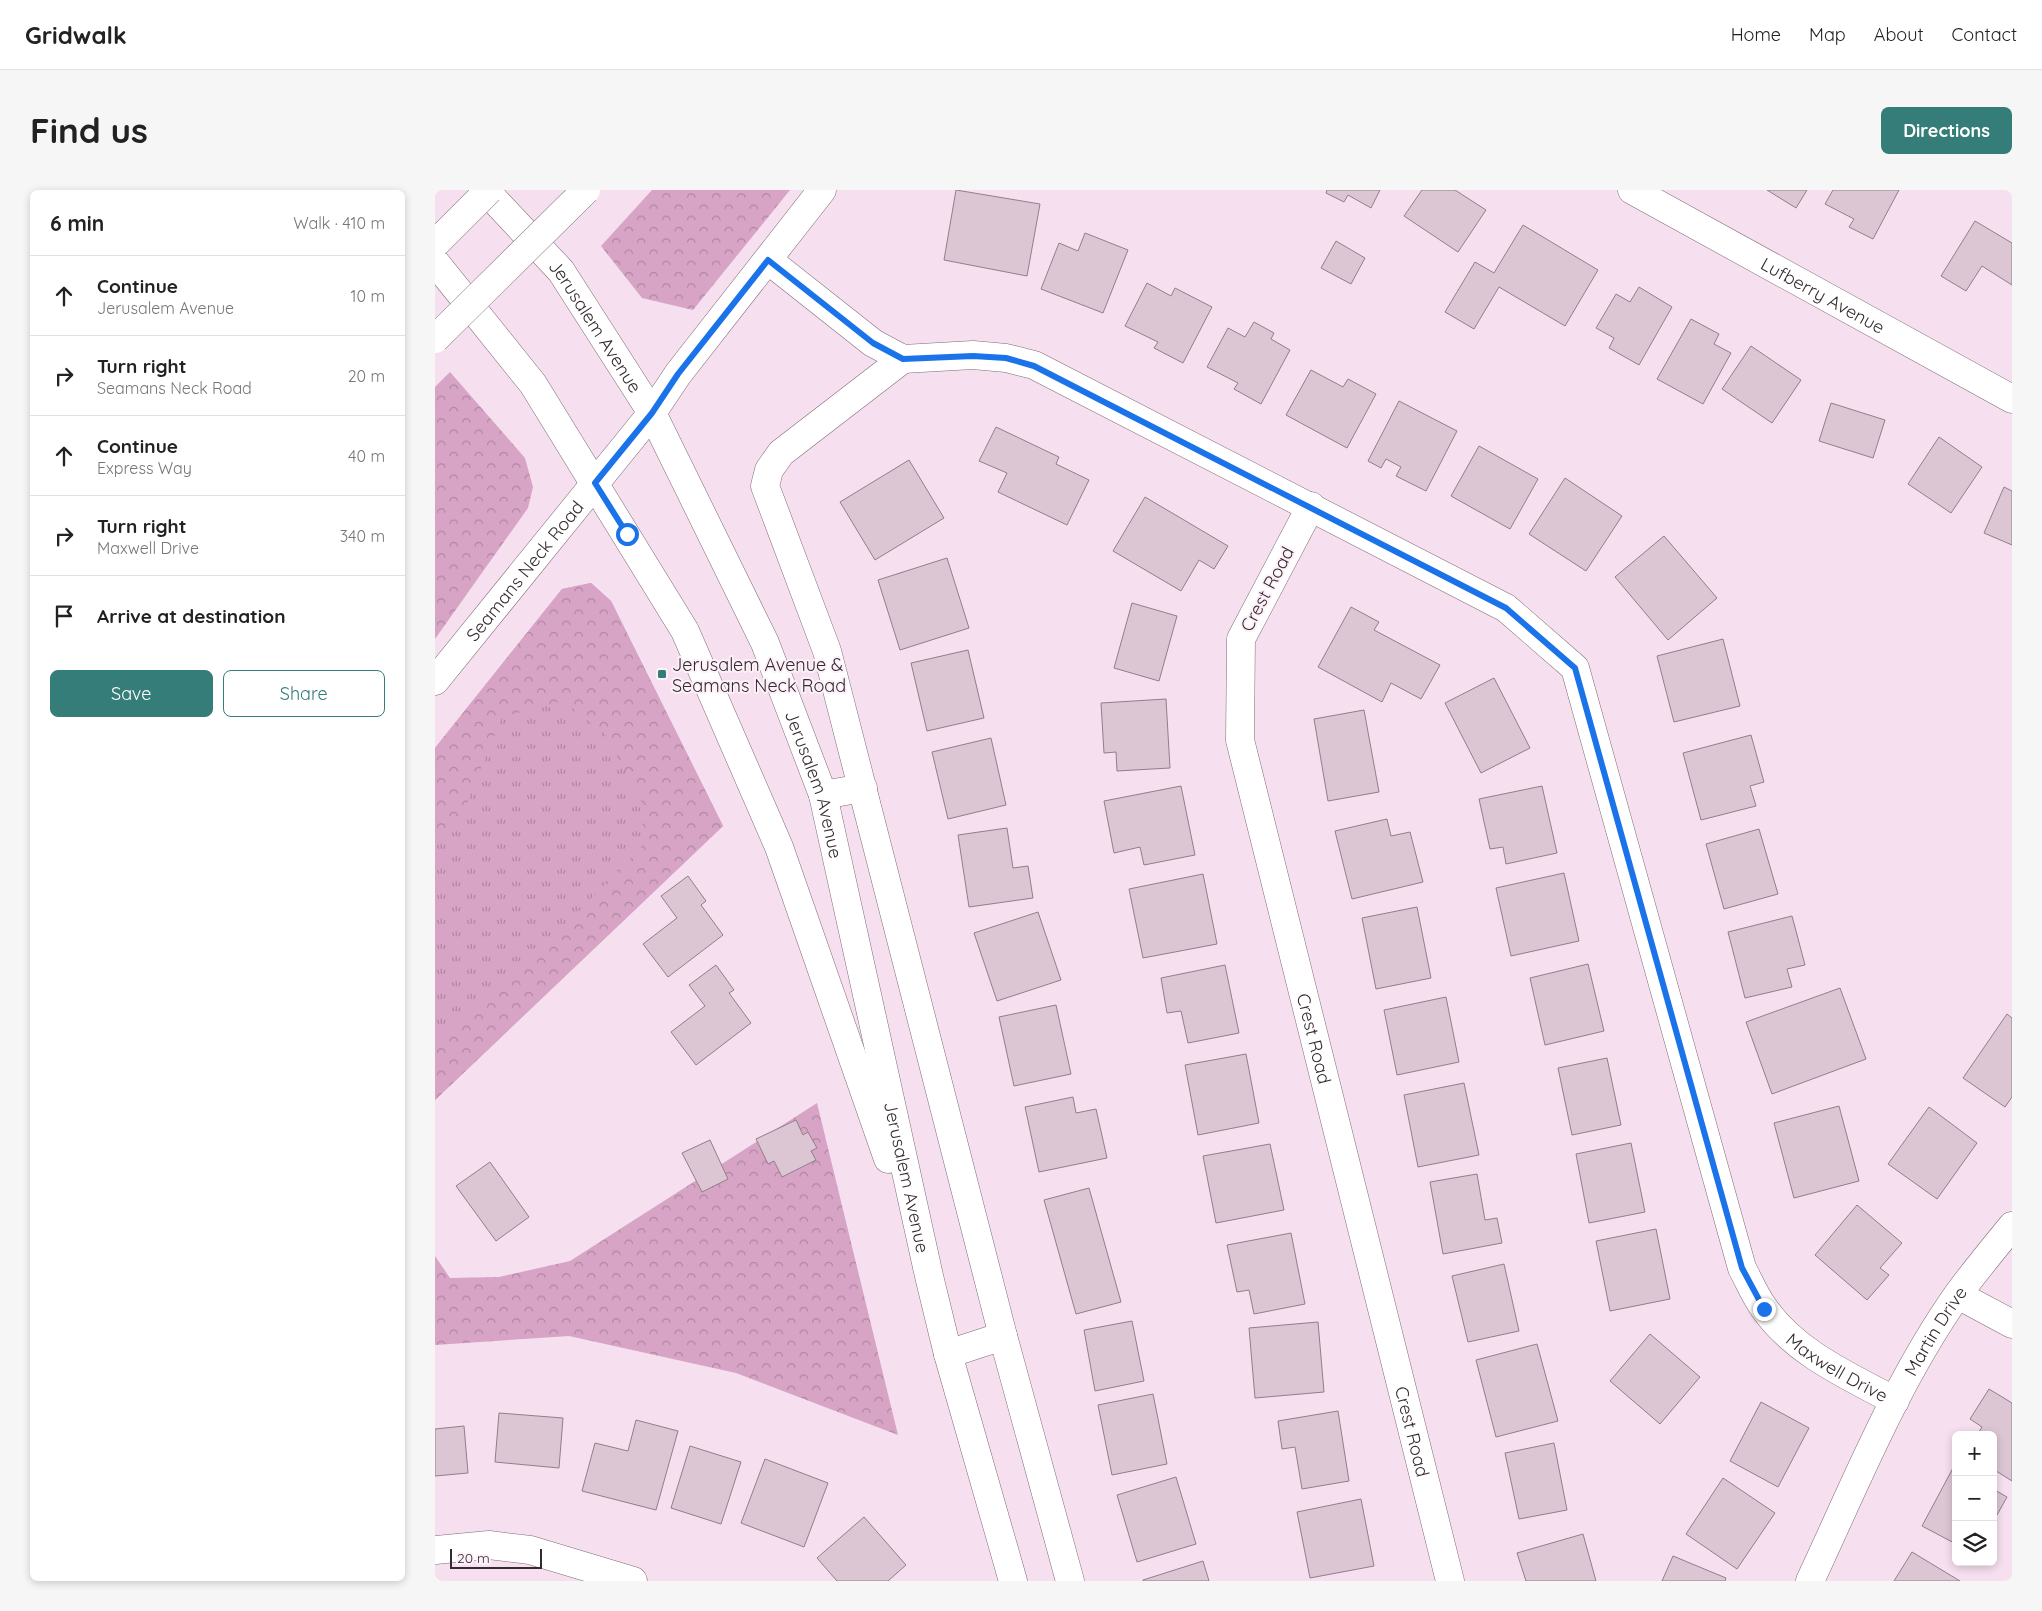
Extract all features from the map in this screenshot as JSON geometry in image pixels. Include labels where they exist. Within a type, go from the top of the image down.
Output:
[{"type":"main road","points":[[435,244],[487,190]]},
{"type":"main road","name":"Jerusalem Avenue","points":[[487,190],[561,271],[652,413],[765,643],[823,796],[929,1276],[948,1354],[1013,1581]]},
{"type":"main road","points":[[435,339],[586,190]]},
{"type":"main road","name":"Seamans Neck Road","points":[[435,681],[652,413],[678,374],[822,190]]},
{"type":"main road","name":"Lufberry Avenue","points":[[1633,190],[2012,399]]},
{"type":"main road","points":[[768,260],[873,343],[903,359],[781,453],[769,470],[765,486],[827,651],[1003,1336],[1070,1581]]},
{"type":"main road","name":"Jerusalem Avenue","points":[[435,262],[533,384],[685,631],[779,847],[929,1276]]},
{"type":"main road","name":"Maxwell Drive","points":[[903,359],[973,356],[1006,358],[1034,366],[1311,506],[1506,608],[1575,668],[1742,1268],[1764,1309],[1792,1339],[1827,1364],[1895,1401]]},
{"type":"main road","name":"Crest Road","points":[[1311,506],[1241,639],[1240,740],[1450,1581]]},
{"type":"main road","points":[[823,796],[863,788]]},
{"type":"main road","name":"Martin Drive","points":[[1810,1581],[1895,1401],[1958,1295],[2012,1226]]},
{"type":"main road","points":[[1958,1295],[2012,1324]]},
{"type":"main road","points":[[948,1354],[1003,1336]]},
{"type":"main road","points":[[435,1550],[489,1545],[530,1550],[633,1581]]},
{"type":"green space","points":[[652,190],[790,190],[693,310],[642,298],[601,246]]},
{"type":"green space","points":[[450,372],[525,458],[533,487],[528,508],[435,639],[435,387]]},
{"type":"green space","points":[[591,583],[611,601],[723,826],[435,1100],[435,748],[562,589]]},
{"type":"green space","points":[[591,583],[611,601],[723,826],[435,1100],[435,1047],[527,965],[642,846],[643,805],[605,734],[563,701],[502,717],[461,818],[435,843],[435,748],[562,589]]},
{"type":"green space","points":[[817,1103],[898,1435],[736,1373],[569,1336],[435,1345],[435,1256],[450,1278],[499,1277],[570,1261]]},
{"type":"building","points":[[956,190],[1040,204],[1027,276],[944,260]]},
{"type":"building","points":[[1327,190],[1380,190],[1371,208],[1348,195],[1344,202],[1326,193]]},
{"type":"building","points":[[1422,190],[1455,190],[1486,210],[1458,252],[1404,216]]},
{"type":"building","points":[[1767,190],[1807,190],[1796,208]]},
{"type":"building","points":[[1833,190],[1899,190],[1873,239],[1849,227],[1854,219],[1825,204]]},
{"type":"building","points":[[1975,221],[2012,243],[2012,285],[1982,266],[1966,291],[1941,276]]},
{"type":"building","points":[[1523,225],[1598,270],[1565,326],[1499,287],[1474,329],[1445,312],[1475,262],[1494,273]]},
{"type":"building","points":[[1085,233],[1128,250],[1103,313],[1041,289],[1059,243],[1078,251]]},
{"type":"building","points":[[1336,241],[1365,258],[1351,284],[1321,268]]},
{"type":"building","points":[[1147,283],[1171,296],[1175,288],[1212,307],[1183,363],[1154,348],[1158,342],[1125,326]]},
{"type":"building","points":[[1639,287],[1672,307],[1639,365],[1609,348],[1614,338],[1596,328],[1616,294],[1630,302]]},
{"type":"building","points":[[1691,319],[1719,334],[1714,344],[1731,353],[1703,404],[1657,379]]},
{"type":"building","points":[[1254,322],[1274,333],[1271,339],[1290,350],[1261,404],[1234,389],[1238,383],[1207,367],[1228,328],[1245,337]]},
{"type":"building","points":[[1751,346],[1801,380],[1772,423],[1722,389]]},
{"type":"building","points":[[1311,370],[1343,387],[1348,379],[1376,394],[1347,448],[1286,415]]},
{"type":"building","points":[[1399,401],[1457,431],[1426,491],[1396,476],[1401,467],[1386,459],[1381,468],[1368,461]]},
{"type":"building","points":[[1831,403],[1885,420],[1873,458],[1819,441]]},
{"type":"building","points":[[996,427],[1059,457],[1056,464],[1089,480],[1067,525],[998,492],[1007,473],[979,461]]},
{"type":"building","points":[[1939,437],[1982,467],[1951,513],[1908,484]]},
{"type":"building","points":[[1479,446],[1538,479],[1510,529],[1451,496]]},
{"type":"building","points":[[909,460],[944,518],[875,560],[840,502]]},
{"type":"building","points":[[1565,478],[1622,516],[1586,571],[1529,534]]},
{"type":"building","points":[[2004,487],[2012,491],[2012,545],[1984,533]]},
{"type":"building","points":[[1145,497],[1228,546],[1214,569],[1199,560],[1181,591],[1113,551]]},
{"type":"building","points":[[1664,536],[1717,598],[1668,640],[1615,577]]},
{"type":"building","points":[[947,558],[969,628],[900,650],[878,580]]},
{"type":"building","points":[[1132,603],[1177,616],[1159,681],[1114,668]]},
{"type":"building","points":[[1351,607],[1379,622],[1374,630],[1440,665],[1421,699],[1391,683],[1382,702],[1318,667]]},
{"type":"building","points":[[1723,639],[1740,706],[1674,722],[1657,656]]},
{"type":"building","points":[[968,650],[984,718],[927,731],[911,663]]},
{"type":"building","points":[[1494,678],[1530,748],[1481,773],[1445,703]]},
{"type":"building","points":[[1166,699],[1170,768],[1117,771],[1116,752],[1104,753],[1101,703]]},
{"type":"building","points":[[1364,710],[1379,792],[1328,801],[1314,719]]},
{"type":"building","points":[[1751,735],[1764,782],[1750,786],[1756,806],[1701,820],[1683,753]]},
{"type":"building","points":[[991,738],[1006,805],[948,819],[932,752]]},
{"type":"building","points":[[1181,786],[1195,855],[1144,865],[1140,847],[1114,853],[1104,801]]},
{"type":"building","points":[[1542,786],[1557,853],[1506,864],[1503,847],[1490,849],[1479,799]]},
{"type":"building","points":[[1387,819],[1391,836],[1410,832],[1423,882],[1352,899],[1335,831]]},
{"type":"building","points":[[1007,828],[1013,868],[1028,866],[1033,898],[969,907],[958,835]]},
{"type":"building","points":[[1759,829],[1778,894],[1724,909],[1706,844]]},
{"type":"building","points":[[1564,873],[1579,941],[1511,956],[1496,888]]},
{"type":"building","points":[[1203,874],[1217,944],[1143,958],[1129,889]]},
{"type":"building","points":[[688,876],[706,901],[701,905],[723,935],[668,977],[643,944],[677,918],[661,896]]},
{"type":"building","points":[[1417,907],[1431,978],[1376,989],[1362,918]]},
{"type":"building","points":[[1038,912],[1061,980],[997,1001],[974,933]]},
{"type":"building","points":[[1792,916],[1805,965],[1787,969],[1792,987],[1745,998],[1728,932]]},
{"type":"building","points":[[1588,964],[1604,1031],[1545,1045],[1530,978]]},
{"type":"building","points":[[716,965],[734,990],[729,993],[751,1023],[696,1065],[671,1032],[705,1006],[689,985]]},
{"type":"building","points":[[1225,965],[1239,1033],[1188,1043],[1181,1011],[1167,1013],[1161,978]]},
{"type":"building","points":[[1840,988],[1866,1059],[1772,1094],[1746,1022]]},
{"type":"building","points":[[1446,997],[1459,1062],[1397,1075],[1384,1010]]},
{"type":"building","points":[[1056,1005],[1071,1074],[1014,1086],[999,1017]]},
{"type":"building","points":[[2007,1014],[2012,1018],[2012,1097],[2005,1107],[1963,1078]]},
{"type":"building","points":[[1246,1054],[1259,1123],[1198,1135],[1185,1065]]},
{"type":"building","points":[[1607,1058],[1621,1125],[1572,1135],[1558,1068]]},
{"type":"building","points":[[1464,1083],[1479,1155],[1418,1167],[1404,1095]]},
{"type":"building","points":[[1073,1097],[1076,1113],[1096,1109],[1107,1158],[1039,1172],[1025,1107]]},
{"type":"building","points":[[1839,1106],[1859,1181],[1794,1198],[1774,1123]]},
{"type":"building","points":[[1929,1107],[1977,1143],[1937,1199],[1888,1164]]},
{"type":"building","points":[[796,1120],[803,1135],[808,1132],[817,1148],[811,1151],[816,1160],[782,1177],[774,1161],[768,1164],[756,1139]]},
{"type":"building","points":[[710,1140],[728,1179],[702,1192],[682,1153]]},
{"type":"building","points":[[1631,1143],[1645,1212],[1589,1223],[1576,1154]]},
{"type":"building","points":[[1270,1144],[1284,1210],[1216,1223],[1203,1156]]},
{"type":"building","points":[[490,1162],[529,1217],[496,1241],[456,1186]]},
{"type":"building","points":[[1477,1174],[1485,1220],[1497,1218],[1502,1243],[1443,1254],[1430,1182]]},
{"type":"building","points":[[1089,1188],[1121,1302],[1076,1314],[1044,1200]]},
{"type":"building","points":[[1857,1205],[1902,1243],[1880,1268],[1889,1275],[1867,1300],[1815,1255]]},
{"type":"building","points":[[1656,1229],[1670,1299],[1610,1311],[1596,1241]]},
{"type":"building","points":[[1291,1233],[1305,1304],[1254,1314],[1249,1290],[1237,1292],[1227,1245]]},
{"type":"building","points":[[1504,1264],[1519,1331],[1468,1342],[1452,1276]]},
{"type":"building","points":[[1132,1321],[1144,1381],[1095,1391],[1084,1330]]},
{"type":"building","points":[[1318,1322],[1324,1392],[1255,1398],[1249,1328]]},
{"type":"building","points":[[1650,1334],[1700,1377],[1660,1424],[1610,1381]]},
{"type":"building","points":[[1537,1344],[1558,1421],[1496,1437],[1476,1360]]},
{"type":"building","points":[[1989,1389],[2012,1403],[2012,1481],[1997,1472],[1997,1431],[1980,1431],[1982,1427],[1970,1419]]},
{"type":"building","points":[[1153,1394],[1167,1464],[1112,1475],[1098,1405]]},
{"type":"building","points":[[1761,1402],[1809,1428],[1778,1487],[1730,1461]]},
{"type":"building","points":[[1338,1411],[1349,1481],[1302,1489],[1295,1447],[1282,1449],[1278,1421]]},
{"type":"building","points":[[499,1413],[563,1418],[559,1468],[495,1462]]},
{"type":"building","points":[[636,1420],[678,1431],[656,1510],[582,1491],[595,1443],[628,1451]]},
{"type":"building","points":[[464,1426],[468,1473],[435,1476],[435,1429]]},
{"type":"building","points":[[1554,1443],[1567,1510],[1519,1519],[1505,1453]]},
{"type":"building","points":[[690,1446],[741,1462],[721,1524],[671,1508]]},
{"type":"building","points":[[765,1459],[828,1483],[804,1547],[741,1523]]},
{"type":"building","points":[[1952,1470],[1952,1542],[1922,1526]]},
{"type":"building","points":[[1176,1477],[1196,1544],[1137,1562],[1117,1495]]},
{"type":"building","points":[[1723,1478],[1775,1513],[1737,1569],[1686,1534]]},
{"type":"building","points":[[1997,1491],[2007,1497],[1997,1515]]},
{"type":"building","points":[[1361,1499],[1374,1566],[1310,1578],[1297,1512]]},
{"type":"building","points":[[864,1517],[906,1565],[888,1581],[837,1581],[817,1558]]},
{"type":"building","points":[[1583,1534],[1596,1581],[1526,1581],[1517,1553]]},
{"type":"building","points":[[1912,1552],[1960,1581],[1894,1581]]},
{"type":"building","points":[[1673,1556],[1726,1578],[1725,1581],[1662,1581]]},
{"type":"building","points":[[1203,1561],[1209,1581],[1143,1581],[1143,1580]]},
{"type":"place","name":"Jerusalem Avenue & Seamans Neck Road","points":[[662,674]]},
{"type":"route","points":[[627,534],[595,483],[652,413],[678,374],[768,260],[873,343],[903,359],[973,356],[1006,358],[1034,366],[1311,506],[1506,608],[1575,668],[1742,1268],[1764,1309]]}]
